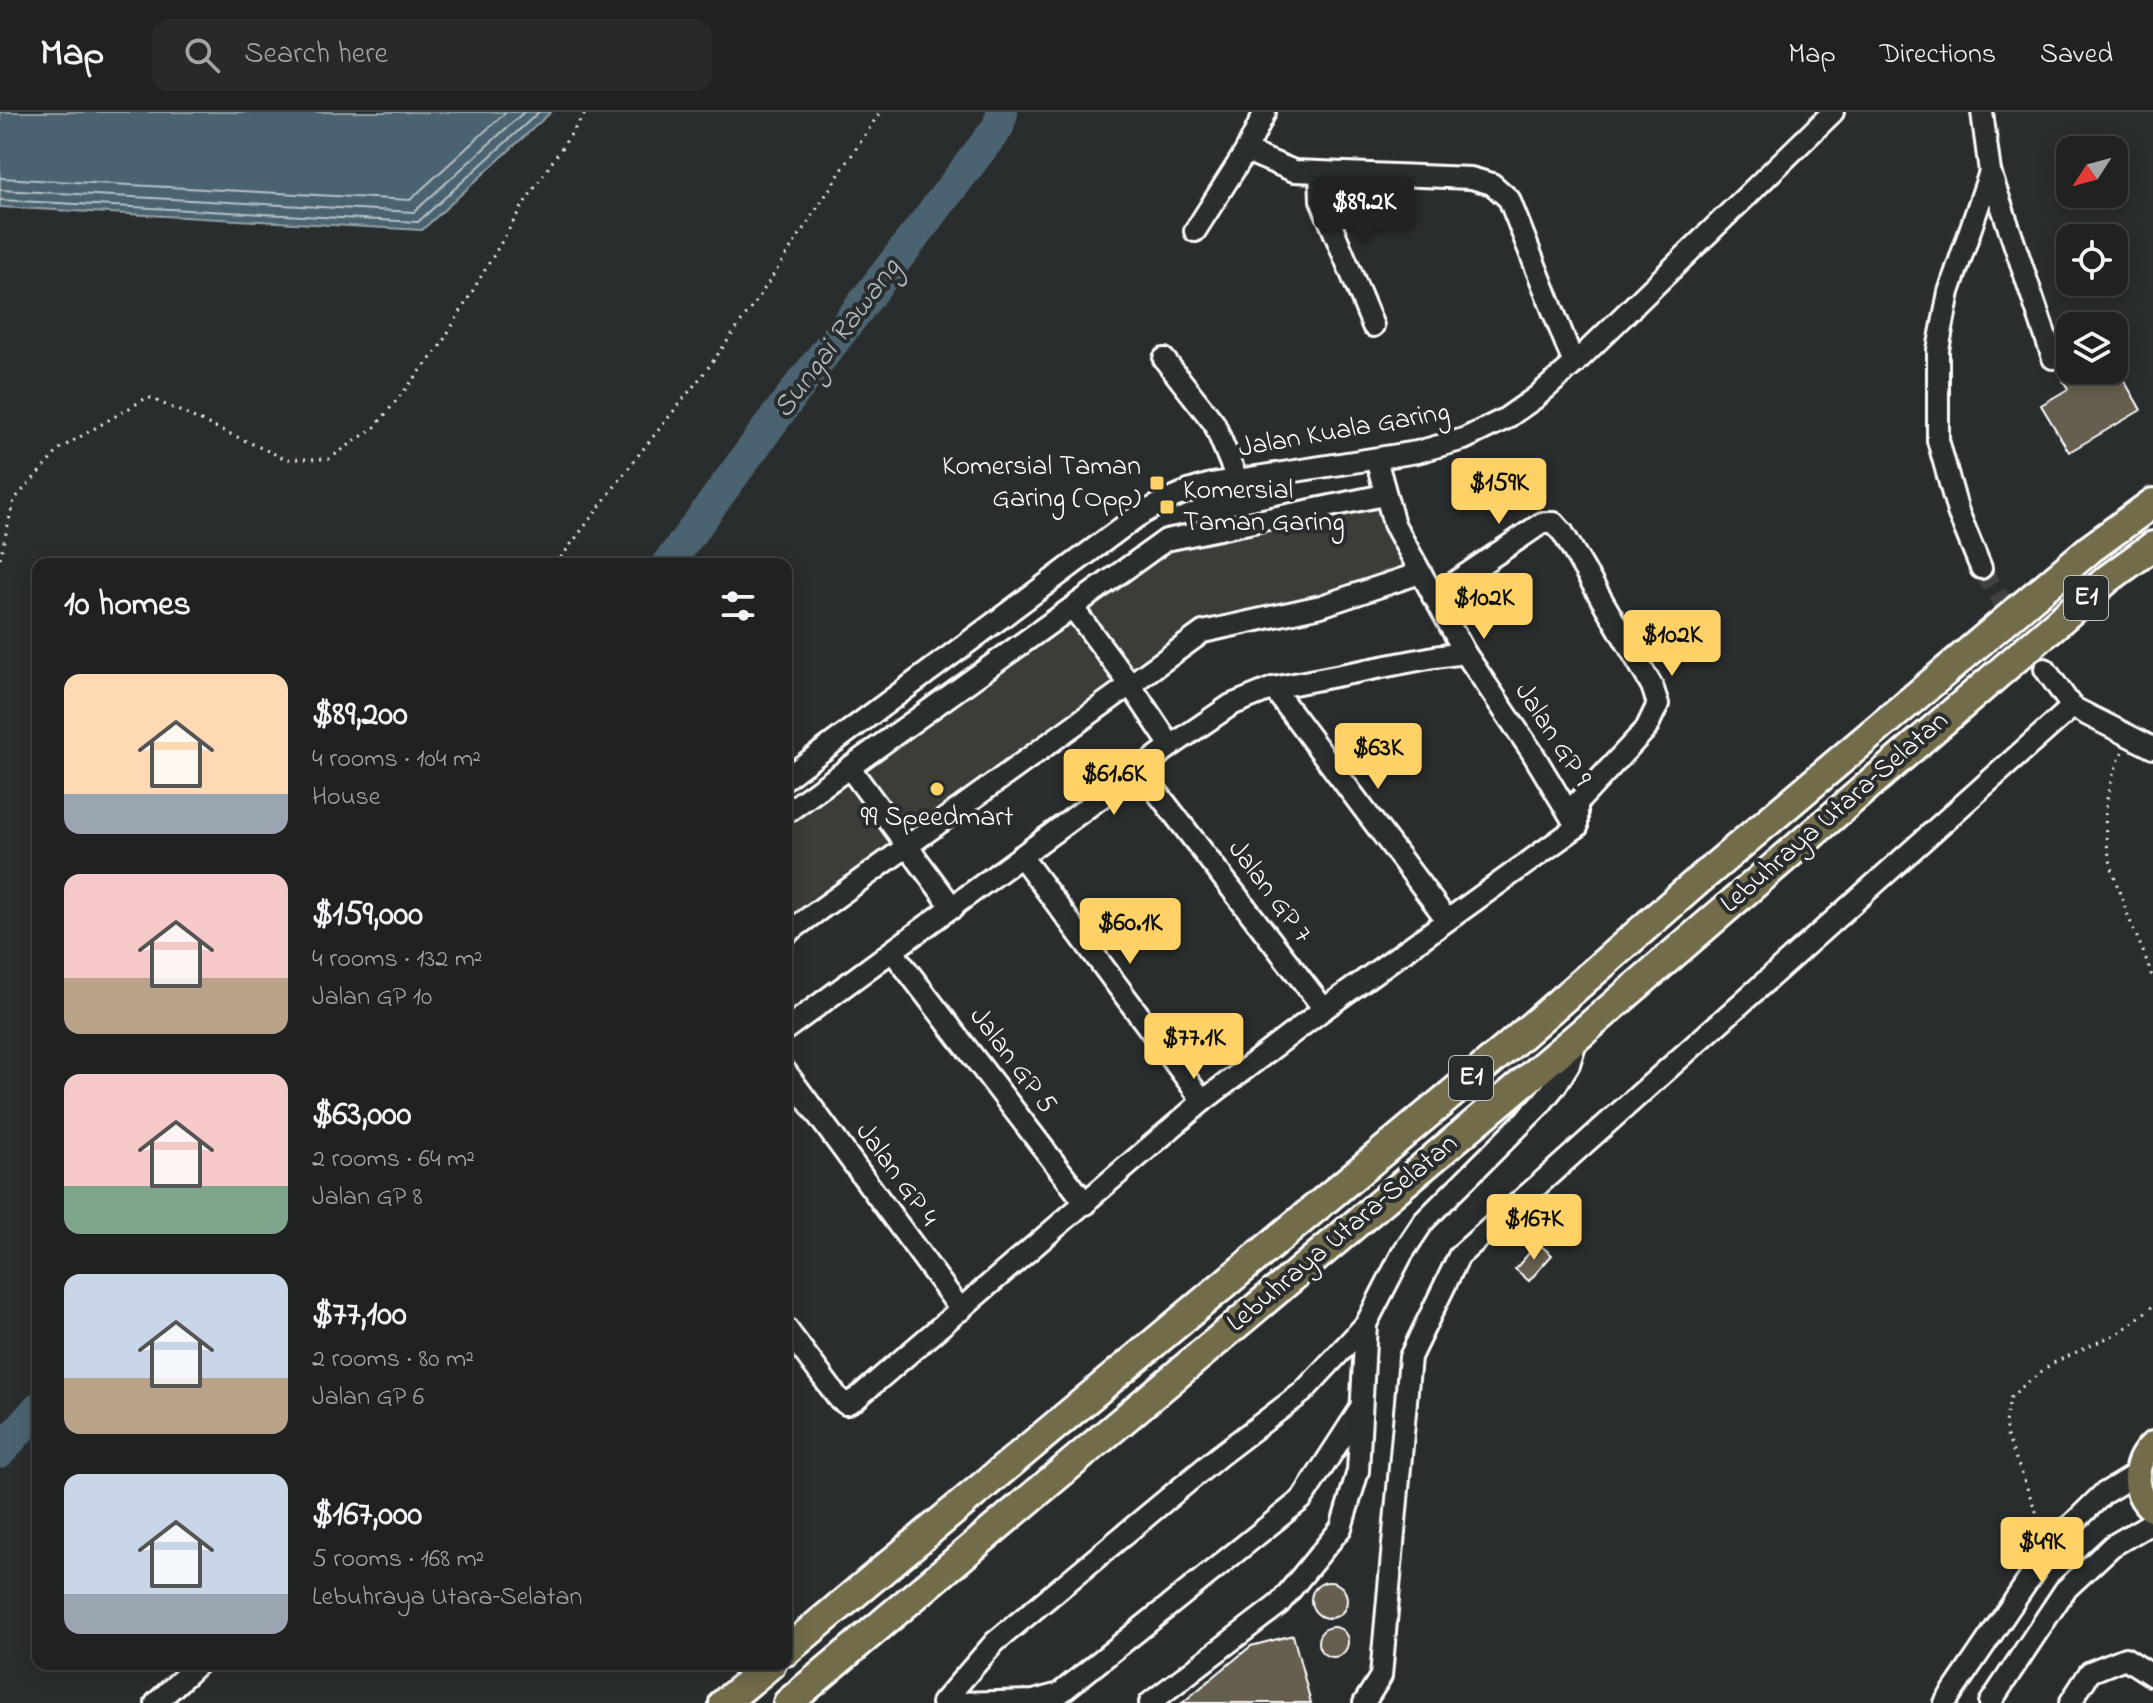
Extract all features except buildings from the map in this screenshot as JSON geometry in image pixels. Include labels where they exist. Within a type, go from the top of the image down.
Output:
[{"type":"highway","name":"Lebuhraya Utara–Selatan","points":[[792,1646],[1509,1046],[1699,880],[2090,549],[2153,503]]},
{"type":"highway","name":"Lebuhraya Utara–Selatan","points":[[788,1703],[1577,1037],[2109,578],[2153,546]]},
{"type":"highway","points":[[724,1703],[764,1670]]},
{"type":"main road","points":[[2153,1444],[2144,1453],[2136,1474],[2138,1491],[2153,1510]]},
{"type":"street","points":[[1195,231],[1246,151],[1265,112]]},
{"type":"street","name":"Jalan Kuala Garing","points":[[792,774],[1135,518],[1161,502],[1190,489],[1237,479],[1417,452],[1464,439],[1505,419],[1574,364],[1833,112]]},
{"type":"street","points":[[1982,112],[1990,172],[2053,358]]},
{"type":"street","points":[[1246,151],[1294,171],[1471,178],[1492,184],[1509,199],[1574,364]]},
{"type":"street","points":[[1320,172],[1321,200],[1373,326]]},
{"type":"street","points":[[1981,568],[1958,512],[1938,440],[1938,350],[1949,292],[1990,172]]},
{"type":"street","points":[[1164,359],[1214,423],[1237,479]]},
{"type":"street","name":"Jalan GP 9","points":[[1376,459],[1394,524],[1433,597],[1465,653],[1532,752],[1577,827]]},
{"type":"street","points":[[792,809],[1166,540],[1384,495]]},
{"type":"street","points":[[792,1336],[839,1399],[846,1404],[856,1399],[1203,1101],[1324,1009],[1577,827],[1577,803],[1646,729],[1658,704],[1652,686],[1563,533],[1554,523],[1542,523],[1433,597]]},
{"type":"street","points":[[792,930],[1203,632],[1321,606],[1420,573]]},
{"type":"street","points":[[1073,608],[1171,746]]},
{"type":"street","points":[[792,1025],[1231,705],[1273,688],[1465,653]]},
{"type":"street","points":[[2045,669],[2072,707],[2153,748]]},
{"type":"street","points":[[1273,688],[1447,920]]},
{"type":"street","points":[[1364,1703],[1381,1676],[1410,1357],[1459,1256],[2072,707]]},
{"type":"street","points":[[849,767],[953,908]]},
{"type":"street","name":"Jalan GP 7","points":[[1140,770],[1324,1009]]},
{"type":"street","points":[[1021,856],[1203,1101]]},
{"type":"street","name":"Jalan GP 5","points":[[893,952],[1086,1204]]},
{"type":"street","points":[[942,1703],[995,1642],[1219,1456],[1303,1392],[1344,1350],[1366,1324],[1402,1254],[1424,1221],[1548,1096],[1569,1064],[1577,1037]]},
{"type":"street","name":"Jalan GP 4","points":[[792,1080],[961,1310]]},
{"type":"street","points":[[1150,1703],[1279,1604],[1341,1528],[1358,1471],[1366,1324]]},
{"type":"street","points":[[955,1703],[1034,1701],[1059,1694],[1302,1499],[1361,1408]]},
{"type":"street","points":[[1945,1703],[2055,1541],[2103,1494],[2136,1474]]},
{"type":"street","points":[[1990,1703],[2065,1590],[2103,1553],[2153,1522]]},
{"type":"street","points":[[2070,1703],[2090,1672],[2125,1658],[2153,1676]]},
{"type":"street","points":[[156,1703],[192,1670]]},
{"type":"path","points":[[0,558],[14,500],[61,448],[148,397],[286,459],[329,459],[375,427],[439,348],[525,202],[586,112]]},
{"type":"path","points":[[561,558],[755,303],[880,112]]},
{"type":"path","points":[[2131,738],[2120,757],[2108,793],[2104,825],[2114,877],[2153,981]]},
{"type":"path","points":[[2055,1541],[2043,1528],[2013,1456],[2005,1422],[2011,1397],[2051,1364],[2122,1331],[2153,1306]]},
{"type":"shaded area","points":[[1375,502],[1412,571],[1318,601],[1201,628],[792,925],[792,815],[1167,544]]},
{"type":"water","points":[[0,112],[551,112],[422,230],[0,207]]},
{"type":"waterway","name":"Sungai Rawang","points":[[672,558],[778,414],[998,127],[1002,112]]},
{"type":"waterway","name":"Sungai Rawang","points":[[0,1452],[32,1415]]},
{"type":"tunnel","points":[[1981,568],[2045,669]]},
{"type":"place","name":"Komersial Taman Garing (Opp)","points":[[1157,483]]},
{"type":"place","name":"Komersial Taman Garing","points":[[1167,507]]},
{"type":"place","name":"99 Speedmart","points":[[937,789]]}]
